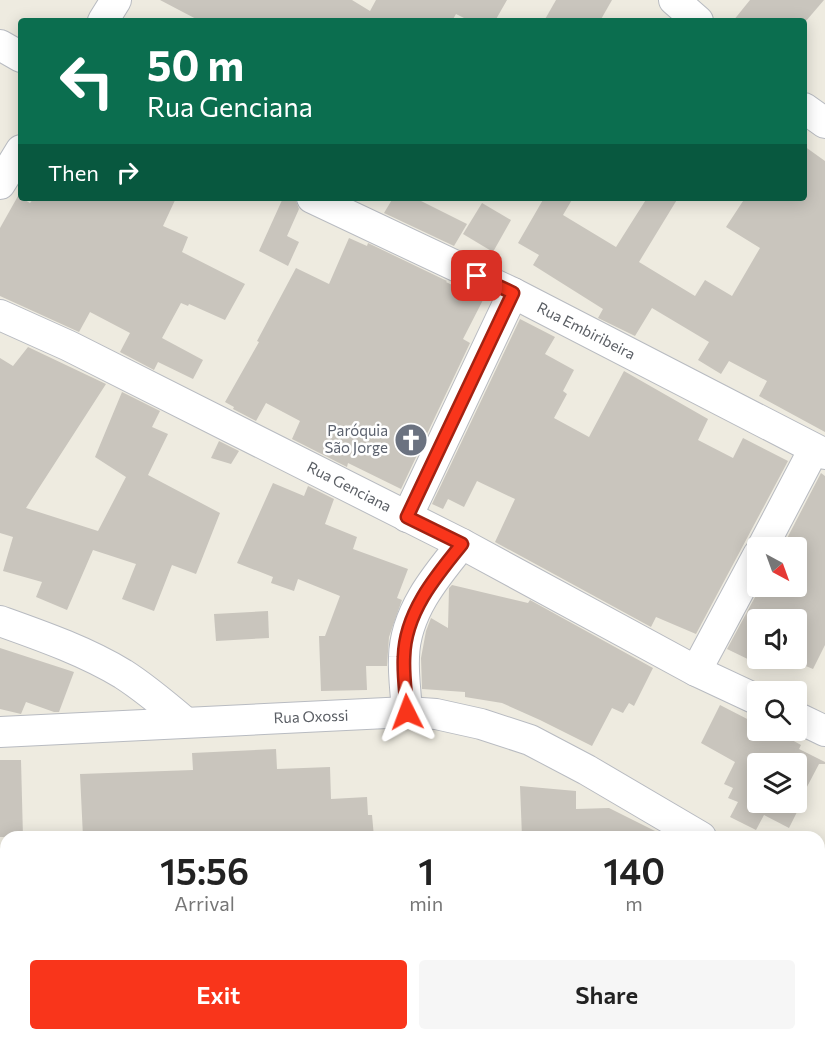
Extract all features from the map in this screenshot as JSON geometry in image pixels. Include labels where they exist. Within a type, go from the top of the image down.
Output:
[{"type":"street","points":[[105,18],[116,0]]},
{"type":"street","points":[[674,0],[695,18]]},
{"type":"street","points":[[0,45],[18,55]]},
{"type":"street","points":[[807,110],[825,123]]},
{"type":"street","points":[[0,184],[13,151]]},
{"type":"street","name":"Rua Embiribeira","points":[[318,201],[513,293],[820,451]]},
{"type":"street","points":[[407,517],[513,293]]},
{"type":"street","name":"Rua Genciana","points":[[0,315],[69,346],[462,544],[696,671],[747,695]]},
{"type":"street","points":[[769,537],[820,451]]},
{"type":"street","points":[[407,712],[404,657],[406,635],[428,589],[462,544]]},
{"type":"street","points":[[696,671],[747,576]]},
{"type":"street","points":[[0,621],[55,641],[122,674],[185,722]]},
{"type":"street","name":"Rua Oxossi","points":[[0,732],[407,712],[436,714],[481,724],[530,740],[588,770],[691,831]]},
{"type":"street","points":[[807,722],[825,730]]},
{"type":"building","points":[[160,0],[352,0],[370,11],[376,0],[507,0],[497,18],[464,18],[456,14],[454,18],[194,18]]},
{"type":"building","points":[[556,0],[612,0],[602,18],[546,18]]},
{"type":"building","points":[[750,0],[824,0],[807,20],[807,18],[735,18]]},
{"type":"building","points":[[807,148],[825,161],[825,432],[759,396],[767,381],[729,361],[721,374],[698,360],[709,342],[652,308],[635,336],[598,318],[603,309],[533,265],[539,255],[518,243],[542,201],[571,201],[563,215],[616,247],[645,201],[676,201],[639,262],[695,296],[705,280],[732,296],[760,248],[726,227],[743,201],[807,201]]},
{"type":"building","points":[[18,196],[18,201],[30,203],[32,201],[175,201],[163,226],[188,237],[182,252],[245,284],[225,320],[189,304],[188,306],[181,303],[162,338],[203,360],[193,379],[158,362],[154,370],[120,352],[130,333],[90,312],[79,332],[0,296],[0,228]]},
{"type":"building","points":[[282,201],[296,201],[299,209],[287,236],[299,242],[288,266],[259,251]]},
{"type":"building","points":[[391,201],[421,201],[467,224],[454,246],[384,213]]},
{"type":"building","points":[[482,203],[511,220],[493,252],[463,234]]},
{"type":"building","points":[[349,238],[367,246],[368,243],[483,300],[463,339],[470,343],[401,489],[348,463],[347,467],[292,439],[300,421],[266,403],[256,421],[225,402],[259,342],[257,341],[296,268],[329,284]]},
{"type":"building","points":[[520,319],[555,337],[545,354],[574,370],[563,391],[567,394],[554,418],[589,437],[624,371],[708,419],[698,440],[733,458],[743,438],[788,461],[696,634],[656,617],[651,627],[495,542],[515,499],[477,481],[464,507],[448,499],[443,509],[432,504]]},
{"type":"building","points":[[28,347],[106,384],[26,508],[98,531],[126,477],[95,457],[122,392],[160,411],[152,427],[168,434],[148,475],[220,513],[196,574],[172,565],[154,611],[122,599],[136,564],[93,550],[67,610],[36,597],[42,582],[3,571],[13,537],[0,533],[0,358],[13,366]]},
{"type":"building","points":[[219,441],[239,451],[231,464],[211,458]]},
{"type":"building","points":[[821,473],[825,476],[825,645],[813,669],[807,667],[807,609],[749,609],[755,597],[807,597],[807,537],[788,537]]},
{"type":"building","points":[[273,483],[304,496],[308,486],[334,499],[325,524],[357,537],[353,549],[408,569],[397,598],[402,600],[389,637],[387,666],[366,666],[367,690],[321,691],[319,636],[325,636],[340,596],[298,579],[294,591],[271,583],[273,577],[237,563]]},
{"type":"building","points":[[452,585],[528,603],[530,600],[653,668],[634,706],[629,703],[623,713],[612,708],[592,746],[502,703],[465,697],[465,692],[422,689],[421,658],[426,631],[431,618],[448,628],[449,588]]},
{"type":"building","points":[[268,611],[269,638],[216,641],[214,614]]},
{"type":"building","points":[[747,612],[747,659],[727,649]]},
{"type":"building","points":[[0,648],[74,672],[59,712],[26,702],[21,714],[0,709]]},
{"type":"building","points":[[720,705],[747,719],[747,741],[794,741],[801,745],[799,749],[807,753],[747,753],[747,813],[796,813],[789,828],[764,815],[756,830],[730,817],[738,802],[728,798],[733,788],[724,784],[735,762],[701,743]]},
{"type":"building","points":[[276,749],[277,769],[330,767],[331,799],[367,797],[368,815],[372,815],[373,831],[83,831],[80,774],[193,770],[192,753]]},
{"type":"building","points":[[807,753],[825,762],[825,764],[819,764],[807,787]]},
{"type":"building","points":[[0,760],[21,760],[23,831],[0,831]]},
{"type":"building","points":[[520,786],[576,791],[576,809],[609,808],[655,831],[522,831]]},
{"type":"place","name":"Paróquia São Jorge","points":[[411,440]]},
{"type":"route","points":[[407,712],[404,657],[406,635],[428,589],[462,544],[407,517],[513,293],[477,276]]}]
